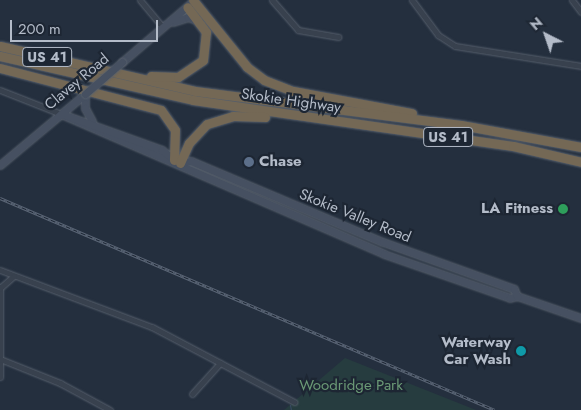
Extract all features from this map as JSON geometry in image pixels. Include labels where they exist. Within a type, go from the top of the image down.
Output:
[{"type":"highway","points":[[22,51],[178,77],[196,69],[205,55],[207,38],[191,2]]},
{"type":"highway","points":[[191,2],[247,67],[269,82],[461,125]]},
{"type":"highway","name":"Skokie Highway","points":[[0,46],[195,91],[461,125],[581,147]]},
{"type":"highway","name":"Skokie Highway","points":[[0,56],[193,100],[513,146],[581,163]]},
{"type":"highway","points":[[0,68],[161,110],[175,130],[177,161]]},
{"type":"highway","points":[[177,161],[196,132],[222,118],[243,115],[333,121]]},
{"type":"main road","name":"Clavey Road","points":[[0,165],[191,2]]},
{"type":"main road","points":[[164,27],[188,17],[202,24]]},
{"type":"main road","points":[[85,94],[85,108],[94,123]]},
{"type":"main road","name":"Skokie Valley Road","points":[[61,114],[156,158],[191,162],[420,257],[514,289],[517,296]]},
{"type":"main road","name":"Skokie Valley Road","points":[[61,114],[94,123],[162,150],[190,172],[379,252],[510,298],[517,296],[581,318]]},
{"type":"main road","points":[[379,252],[383,242]]},
{"type":"main road","points":[[417,266],[420,257]]},
{"type":"street","points":[[140,0],[164,27]]},
{"type":"street","points":[[272,0],[298,30],[338,37]]},
{"type":"street","points":[[412,0],[438,35],[455,46],[581,66]]},
{"type":"street","points":[[572,0],[581,12]]},
{"type":"street","name":"Skokie Valley Road","points":[[0,90],[61,114]]},
{"type":"street","points":[[0,270],[110,309],[220,362],[294,402]]},
{"type":"street","points":[[0,377],[0,288],[14,276]]},
{"type":"street","points":[[1,360],[60,383],[110,410]]},
{"type":"street","points":[[192,394],[220,362]]},
{"type":"green space","name":"Woodridge Park","points":[[345,358],[476,410],[284,410]]},
{"type":"waterway","points":[[290,405],[291,410]]},
{"type":"railway","points":[[0,198],[495,410]]},
{"type":"place","name":"Chase","points":[[249,162]]},
{"type":"place","name":"LA Fitness","points":[[563,209]]},
{"type":"place","name":"Waterway Car Wash","points":[[521,351]]}]
